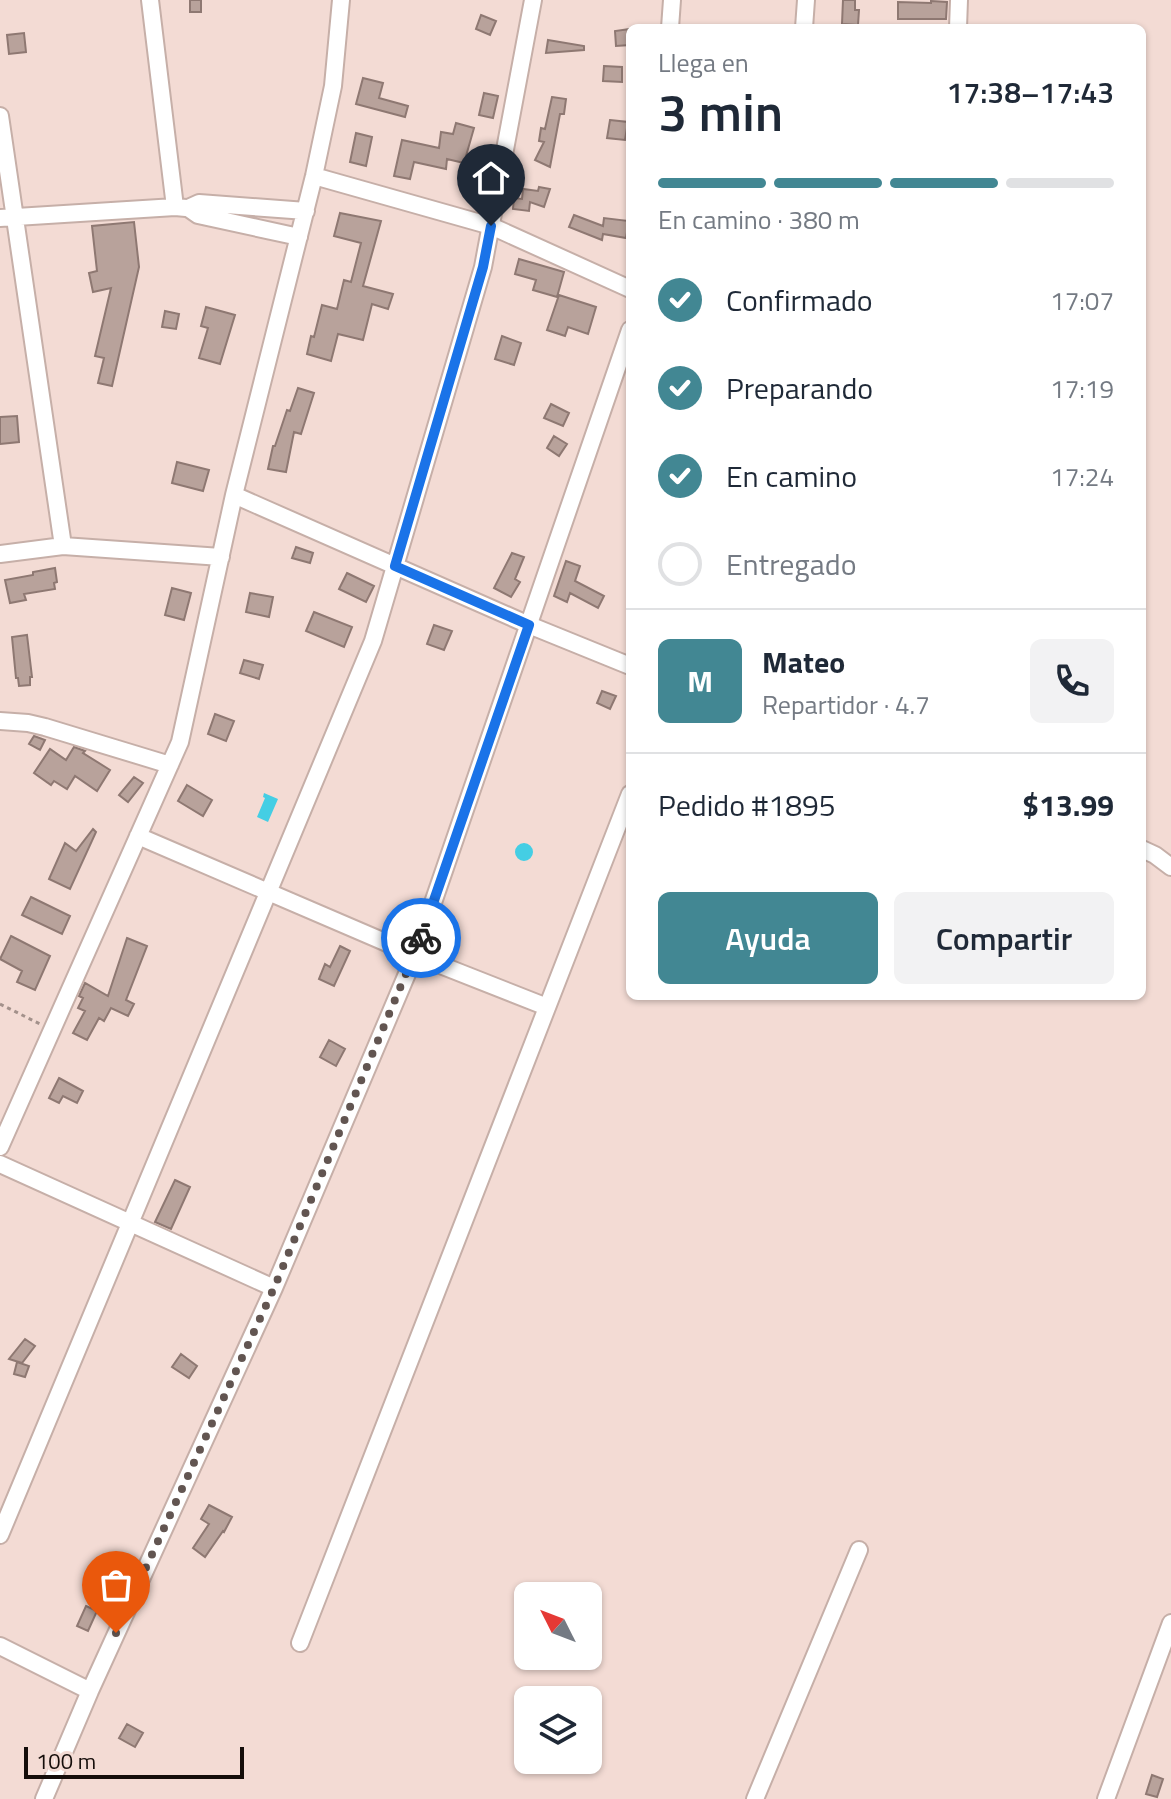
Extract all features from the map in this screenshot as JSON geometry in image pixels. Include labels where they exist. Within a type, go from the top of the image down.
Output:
[{"type":"street","points":[[150,0],[182,207]]},
{"type":"street","points":[[0,1147],[180,742],[234,495],[314,176],[333,86],[341,0]]},
{"type":"street","points":[[0,1535],[373,641],[483,267],[533,0]]},
{"type":"street","points":[[670,24],[672,0]]},
{"type":"street","points":[[804,24],[806,0]]},
{"type":"street","points":[[958,24],[959,0]]},
{"type":"street","points":[[0,116],[8,217],[63,546]]},
{"type":"street","points":[[314,176],[491,226],[626,287]]},
{"type":"street","points":[[8,217],[182,207],[199,203],[306,211]]},
{"type":"street","points":[[182,207],[198,215],[299,237]]},
{"type":"street","points":[[44,1799],[274,1288],[415,955],[626,342]]},
{"type":"street","points":[[234,495],[626,664]]},
{"type":"street","points":[[0,554],[63,546],[221,557]]},
{"type":"street","points":[[0,721],[28,723],[170,765]]},
{"type":"street","points":[[300,1643],[626,804]]},
{"type":"street","points":[[138,836],[415,955],[547,1007]]},
{"type":"street","points":[[1146,851],[1171,867]]},
{"type":"street","points":[[0,1164],[274,1288]]},
{"type":"street","points":[[755,1799],[859,1550]]},
{"type":"street","points":[[1106,1799],[1171,1623]]},
{"type":"street","points":[[0,1646],[90,1691]]},
{"type":"path","points":[[0,1004],[52,1030]]},
{"type":"water","points":[[264,793],[278,799],[268,822],[257,817]]},
{"type":"water","points":[[524,843],[533,852],[524,861],[515,852]]},
{"type":"building","points":[[190,0],[201,0],[201,12],[190,12]]},
{"type":"building","points":[[843,0],[855,0],[855,10],[859,10],[858,24],[842,24]]},
{"type":"building","points":[[898,2],[947,2],[946,19],[898,19]]},
{"type":"building","points":[[481,15],[496,21],[490,35],[476,29]]},
{"type":"building","points":[[626,30],[626,45],[616,46],[615,31]]},
{"type":"building","points":[[24,33],[26,52],[9,54],[7,35]]},
{"type":"building","points":[[548,40],[584,46],[584,50],[546,53]]},
{"type":"building","points":[[604,66],[622,67],[622,82],[603,81]]},
{"type":"building","points":[[363,78],[383,83],[379,98],[408,106],[405,117],[356,104]]},
{"type":"building","points":[[484,93],[498,96],[493,118],[479,115]]},
{"type":"building","points":[[552,97],[566,99],[564,114],[560,114],[550,167],[535,160],[544,142],[539,141],[541,128],[545,129]]},
{"type":"building","points":[[610,120],[626,122],[625,140],[607,138]]},
{"type":"building","points":[[456,123],[474,128],[464,163],[447,159],[446,169],[414,162],[410,179],[394,176],[402,140],[439,148],[441,132],[453,134]]},
{"type":"building","points":[[356,133],[372,137],[366,166],[350,162]]},
{"type":"building","points":[[539,187],[550,189],[544,207],[530,202],[529,211],[513,209],[514,198],[522,199],[523,189],[538,191]]},
{"type":"building","points":[[340,213],[381,221],[363,286],[393,294],[388,309],[372,304],[363,340],[338,334],[331,361],[307,354],[322,305],[337,309],[344,280],[351,282],[361,243],[334,236]]},
{"type":"building","points":[[574,215],[603,226],[604,218],[626,221],[626,238],[603,234],[602,240],[569,227]]},
{"type":"building","points":[[134,222],[139,267],[112,386],[98,383],[104,358],[95,356],[111,288],[93,292],[89,273],[97,271],[92,226]]},
{"type":"building","points":[[519,259],[564,272],[557,297],[533,290],[536,280],[515,274]]},
{"type":"building","points":[[559,295],[596,307],[588,334],[568,327],[565,336],[547,330]]},
{"type":"building","points":[[206,307],[235,315],[220,364],[199,358],[208,328],[201,326]]},
{"type":"building","points":[[165,311],[179,314],[176,329],[162,327]]},
{"type":"building","points":[[502,336],[521,343],[514,365],[495,359]]},
{"type":"building","points":[[298,388],[314,393],[301,434],[294,432],[286,472],[268,469],[273,446]]},
{"type":"building","points":[[551,404],[569,413],[563,426],[544,418]]},
{"type":"building","points":[[17,416],[19,442],[0,444],[0,417]]},
{"type":"building","points":[[554,436],[567,444],[559,456],[547,448]]},
{"type":"building","points":[[177,462],[209,470],[203,491],[172,483]]},
{"type":"building","points":[[296,547],[313,553],[310,563],[292,558]]},
{"type":"building","points":[[512,553],[524,557],[515,579],[520,582],[511,597],[494,588]]},
{"type":"building","points":[[566,561],[580,566],[575,581],[604,596],[598,608],[570,593],[567,602],[554,596]]},
{"type":"building","points":[[55,568],[55,589],[24,594],[26,600],[10,603],[5,580]]},
{"type":"building","points":[[347,573],[374,586],[366,602],[339,589]]},
{"type":"building","points":[[172,588],[191,593],[184,620],[165,615]]},
{"type":"building","points":[[250,593],[273,597],[269,617],[246,612]]},
{"type":"building","points":[[314,612],[352,627],[344,647],[306,631]]},
{"type":"building","points":[[434,625],[452,631],[444,650],[427,644]]},
{"type":"building","points":[[27,635],[32,677],[30,685],[19,686],[12,637]]},
{"type":"building","points":[[244,660],[263,665],[259,679],[240,673]]},
{"type":"building","points":[[602,691],[616,696],[610,709],[597,703]]},
{"type":"building","points":[[215,714],[234,721],[226,741],[208,734]]},
{"type":"building","points":[[34,736],[45,740],[40,750],[29,744]]},
{"type":"building","points":[[74,747],[85,751],[83,753],[110,770],[97,791],[75,776],[67,789],[54,781],[51,785],[34,773],[50,749],[66,760]]},
{"type":"building","points":[[134,777],[143,783],[128,802],[119,795]]},
{"type":"building","points":[[187,785],[212,800],[203,816],[178,801]]},
{"type":"building","points":[[93,829],[96,832],[70,889],[49,879],[65,843],[76,851]]},
{"type":"building","points":[[31,897],[70,916],[62,934],[22,915]]},
{"type":"building","points":[[11,936],[50,956],[35,990],[17,982],[22,971],[0,959]]},
{"type":"building","points":[[127,938],[147,946],[126,1000],[134,1004],[128,1016],[111,1008],[104,1021],[99,1018],[87,1040],[73,1033],[85,1011],[78,1008],[83,998],[79,996],[85,983],[108,996]]},
{"type":"building","points":[[340,946],[350,951],[334,986],[319,979],[325,964],[330,967]]},
{"type":"building","points":[[329,1040],[345,1049],[336,1066],[320,1057]]},
{"type":"building","points":[[59,1078],[83,1091],[77,1103],[63,1096],[59,1103],[49,1098]]},
{"type":"building","points":[[175,1180],[190,1187],[171,1229],[155,1222]]},
{"type":"building","points":[[25,1339],[35,1346],[22,1363],[9,1359]]},
{"type":"building","points":[[181,1354],[197,1366],[189,1378],[172,1367]]},
{"type":"building","points":[[17,1362],[29,1366],[25,1377],[14,1374]]},
{"type":"building","points":[[209,1505],[232,1517],[205,1557],[193,1548],[209,1524],[201,1519]]},
{"type":"building","points":[[86,1606],[97,1611],[88,1631],[77,1626]]},
{"type":"building","points":[[127,1724],[143,1733],[135,1747],[119,1738]]},
{"type":"building","points":[[1152,1775],[1163,1779],[1157,1797],[1146,1794]]},
{"type":"way so far","points":[[116,1633],[274,1288],[421,938]]},
{"type":"route","points":[[421,938],[529,625],[395,566],[483,267],[491,226]]}]
